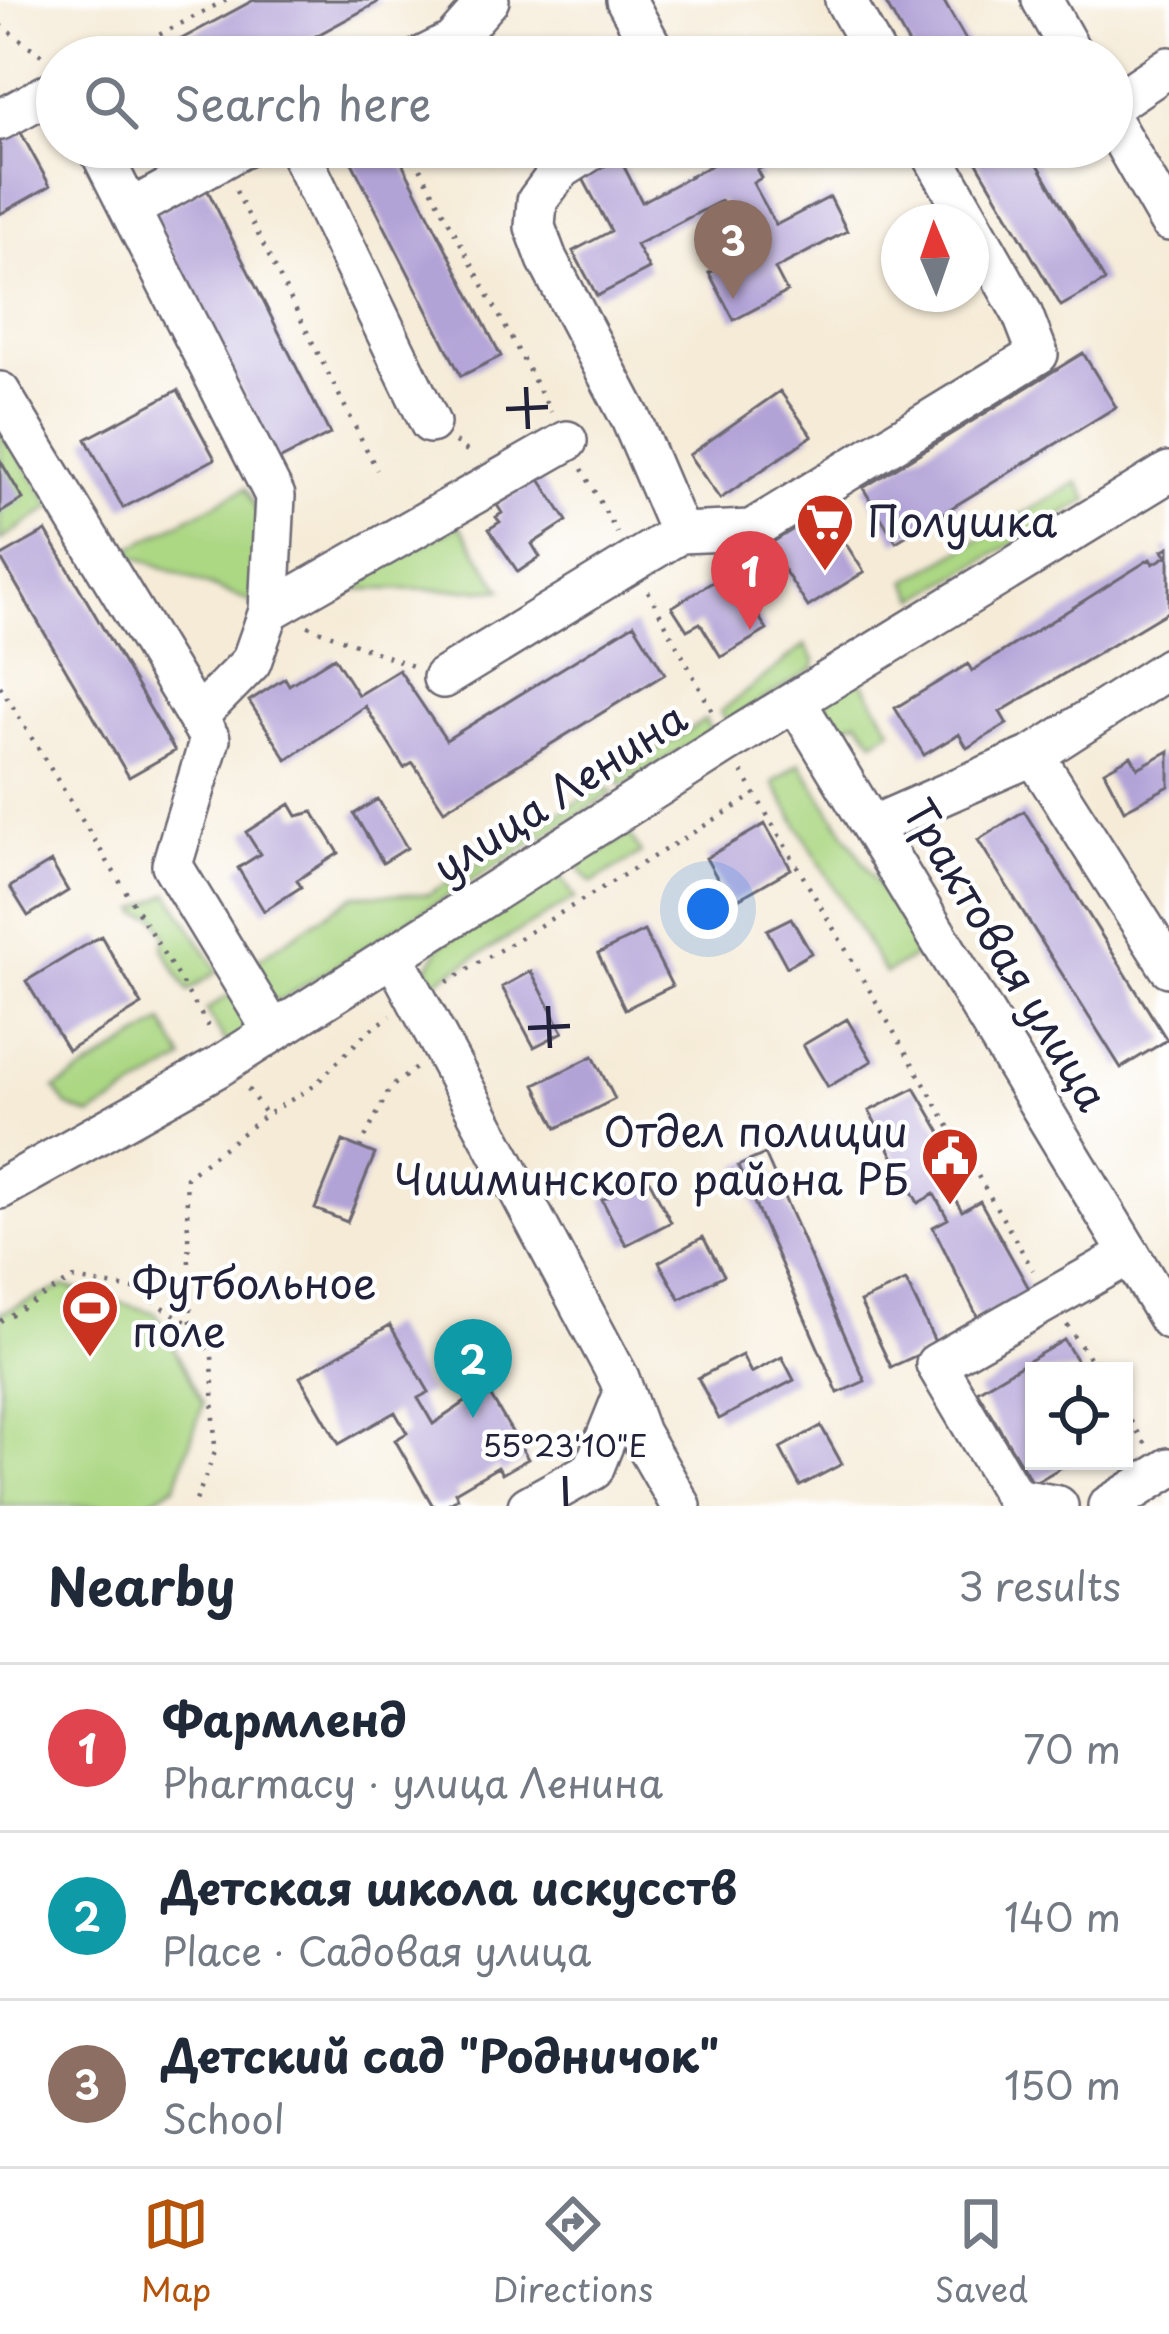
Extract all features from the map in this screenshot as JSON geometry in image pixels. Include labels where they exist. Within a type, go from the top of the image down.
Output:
[{"type":"street","points":[[457,36],[489,0]]},
{"type":"street","points":[[626,0],[646,36]]},
{"type":"street","points":[[845,0],[866,36]]},
{"type":"street","points":[[1042,0],[1062,36]]},
{"type":"street","points":[[1133,91],[1169,67]]},
{"type":"street","points":[[0,120],[36,100]]},
{"type":"street","points":[[1133,158],[1169,221]]},
{"type":"street","points":[[109,168],[275,496],[269,610],[251,662],[197,717]]},
{"type":"street","points":[[131,209],[205,168]]},
{"type":"street","points":[[307,168],[430,423]]},
{"type":"street","points":[[563,168],[537,201],[535,227],[631,419],[680,533]]},
{"type":"street","points":[[940,168],[961,204]]},
{"type":"street","points":[[443,678],[680,533],[751,530],[1038,354],[1022,313],[989,254]]},
{"type":"street","points":[[0,392],[210,739],[172,865],[273,1030]]},
{"type":"street","points":[[269,610],[567,441]]},
{"type":"street","name":"улица Ленина","points":[[0,1189],[229,1060],[796,701],[1169,472]]},
{"type":"street","points":[[872,826],[1034,755],[1169,668]]},
{"type":"street","name":"Трактовая улица","points":[[796,701],[1169,1319]]},
{"type":"street","points":[[1034,755],[1169,967]]},
{"type":"street","points":[[394,957],[681,1506]]},
{"type":"street","points":[[1058,1506],[1015,1498],[936,1364],[1130,1255]]},
{"type":"street","points":[[528,1506],[593,1470],[624,1393]]},
{"type":"street","points":[[1108,1506],[1169,1468]]},
{"type":"path","points":[[157,36],[226,0]]},
{"type":"path","points":[[0,25],[36,50]]},
{"type":"path","points":[[239,168],[376,470]]},
{"type":"path","points":[[430,423],[503,478]]},
{"type":"path","points":[[269,610],[443,678]]},
{"type":"path","points":[[0,686],[266,1115]]},
{"type":"path","points":[[190,1325],[187,1177],[266,1115],[314,1086],[368,1031],[755,795]]},
{"type":"path","points":[[360,1148],[390,1088],[441,1049]]},
{"type":"path","points":[[0,1321],[73,1279],[134,1289],[190,1325],[212,1355],[215,1452],[194,1506]]},
{"type":"green space","points":[[0,427],[52,506],[0,541]]},
{"type":"green space","points":[[1078,482],[1088,500],[917,599],[907,581]]},
{"type":"green space","points":[[246,488],[265,529],[259,605],[123,552]]},
{"type":"green space","points":[[459,525],[502,590],[340,589]]},
{"type":"green space","points":[[805,645],[815,660],[814,668],[727,722],[720,712]]},
{"type":"green space","points":[[859,677],[892,730],[874,741],[858,720],[832,731],[826,722],[827,698]]},
{"type":"green space","points":[[705,720],[711,731],[621,786],[615,778]]},
{"type":"green space","points":[[800,763],[921,952],[885,974],[773,783]]},
{"type":"green space","points":[[598,789],[614,792],[279,1001],[265,996],[243,969],[355,895],[429,894]]},
{"type":"green space","points":[[629,834],[641,853],[592,883],[580,864]]},
{"type":"green space","points":[[554,878],[563,879],[575,898],[429,985],[428,967],[442,944]]},
{"type":"green space","points":[[169,893],[218,971],[188,991],[163,948],[166,935],[155,916],[137,910]]},
{"type":"green space","points":[[232,993],[254,1029],[228,1046],[206,1010]]},
{"type":"green space","points":[[163,1022],[184,1060],[91,1116],[67,1106],[55,1089]]},
{"type":"green space","name":"Футбольное поле","points":[[64,1286],[156,1313],[203,1404],[176,1485],[143,1506],[0,1506],[0,1313]]},
{"type":"building","points":[[254,0],[382,0],[316,36],[187,36]]},
{"type":"building","points":[[884,0],[943,0],[964,36],[904,36]]},
{"type":"building","points":[[20,131],[36,168],[50,186],[0,214],[0,141]]},
{"type":"building","points":[[355,168],[405,168],[501,356],[461,376]]},
{"type":"building","points":[[589,168],[625,168],[642,202],[706,168],[761,168],[757,170],[761,178],[753,183],[776,225],[830,197],[847,231],[775,269],[787,292],[734,320],[709,273],[748,253],[721,201],[636,245],[649,269],[597,296],[573,251],[611,231],[580,173]]},
{"type":"building","points":[[980,168],[1040,168],[1105,281],[1061,306]]},
{"type":"building","points":[[206,187],[330,434],[277,461],[152,214]]},
{"type":"building","points":[[1083,353],[1116,407],[896,542],[863,488]]},
{"type":"building","points":[[178,390],[215,459],[123,508],[86,439]]},
{"type":"building","points":[[780,391],[812,436],[720,499],[689,455]]},
{"type":"building","points":[[0,460],[23,499],[0,513]]},
{"type":"building","points":[[539,478],[567,521],[532,544],[540,557],[518,572],[489,529],[500,522],[497,505]]},
{"type":"building","points":[[824,510],[864,572],[808,607],[768,545]]},
{"type":"building","points":[[46,531],[175,751],[129,777],[0,557]]},
{"type":"building","points":[[1169,547],[1169,611],[1000,712],[1007,724],[967,748],[959,734],[924,755],[895,708],[968,664],[972,671],[1150,559],[1153,564],[1167,556],[1163,550]]},
{"type":"building","points":[[716,580],[723,592],[741,587],[767,630],[721,657],[700,623],[687,630],[672,607]]},
{"type":"building","points":[[634,624],[665,674],[444,810],[413,763],[404,768],[365,706],[287,760],[249,701],[285,678],[289,685],[334,657],[358,695],[399,670],[446,740]]},
{"type":"building","points":[[1169,751],[1169,786],[1124,810],[1104,771],[1131,756],[1138,768]]},
{"type":"building","points":[[378,799],[407,848],[383,863],[354,814]]},
{"type":"building","points":[[290,804],[297,816],[313,812],[339,853],[297,880],[301,887],[264,911],[238,868],[260,854],[246,832]]},
{"type":"building","points":[[1024,811],[1167,1040],[1121,1068],[978,840]]},
{"type":"building","points":[[765,824],[791,869],[731,903],[706,858]]},
{"type":"building","points":[[51,862],[68,891],[28,916],[10,887]]},
{"type":"building","points":[[791,918],[811,953],[787,967],[767,930]]},
{"type":"building","points":[[644,931],[672,986],[625,1009],[598,954]]},
{"type":"building","points":[[101,936],[142,1005],[68,1050],[26,981]]},
{"type":"building","points":[[531,971],[563,1032],[534,1047],[502,987]]},
{"type":"building","points":[[847,1019],[872,1061],[828,1087],[803,1045]]},
{"type":"building","points":[[593,1056],[615,1099],[557,1128],[535,1085]]},
{"type":"building","name":"Отдел полиции Чишминского района РБ","points":[[915,1088],[968,1179],[948,1187],[962,1211],[980,1201],[1031,1292],[979,1320],[933,1227],[948,1219],[934,1194],[918,1203],[869,1111]]},
{"type":"building","points":[[343,1141],[375,1154],[347,1222],[315,1209]]},
{"type":"building","points":[[765,1154],[865,1381],[838,1393],[738,1166]]},
{"type":"building","points":[[647,1176],[671,1222],[626,1245],[602,1200]]},
{"type":"building","points":[[703,1237],[724,1275],[680,1299],[659,1262]]},
{"type":"building","points":[[906,1281],[937,1346],[891,1367],[860,1302]]},
{"type":"building","points":[[390,1325],[429,1392],[418,1398],[433,1424],[486,1388],[528,1459],[502,1474],[498,1467],[455,1492],[458,1498],[433,1506],[395,1440],[407,1433],[395,1412],[339,1444],[300,1377]]},
{"type":"building","points":[[1064,1340],[1077,1362],[1026,1362]]},
{"type":"building","points":[[742,1355],[751,1373],[782,1357],[794,1380],[719,1419],[698,1378]]},
{"type":"building","points":[[1025,1363],[1025,1470],[1057,1470],[1033,1484],[977,1391]]},
{"type":"building","points":[[821,1426],[842,1464],[800,1486],[780,1448]]},
{"type":"place","name":"Детский сад \"Родничок\"","points":[[733,299]]},
{"type":"place","name":"Полушка","points":[[825,573]]},
{"type":"place","name":"Фармленд","points":[[750,630]]},
{"type":"place","name":"Отдел полиции Чишминского района РБ","points":[[950,1207]]},
{"type":"place","name":"Футбольное поле","points":[[90,1359]]},
{"type":"place","name":"Детская школа искусств","points":[[473,1418]]}]
